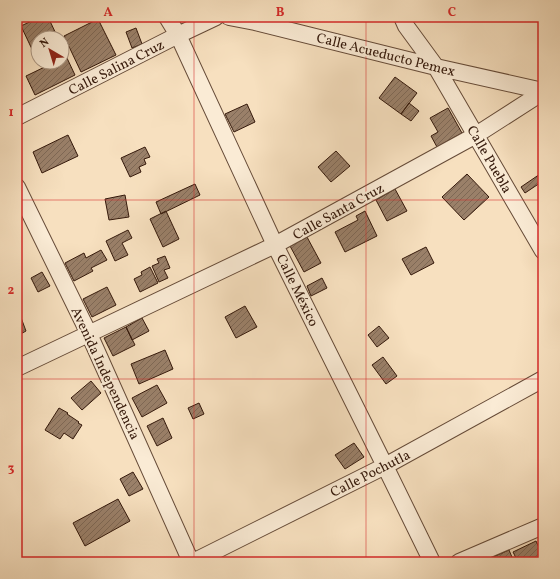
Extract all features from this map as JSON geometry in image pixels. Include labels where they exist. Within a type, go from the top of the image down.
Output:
[{"type":"street","name":"Calle México","points":[[167,17],[178,35],[275,245],[432,562]]},
{"type":"street","name":"Calle Salina Cruz","points":[[17,118],[216,17]]},
{"type":"street","name":"Calle Acueducto Pemex","points":[[229,17],[543,91]]},
{"type":"street","name":"Calle Puebla","points":[[402,17],[406,26],[436,67],[543,251]]},
{"type":"street","name":"Calle Santa Cruz","points":[[17,368],[275,245],[476,135],[543,91]]},
{"type":"street","name":"Avenida Independencia","points":[[17,187],[89,334],[192,562]]},
{"type":"street","name":"Calle Pochutla","points":[[192,562],[385,466],[543,379]]},
{"type":"street","points":[[459,562],[543,526]]},
{"type":"building","points":[[40,17],[48,17],[54,30],[30,30],[30,45],[21,26]]},
{"type":"building","points":[[98,19],[116,55],[81,72],[70,49],[70,33]]},
{"type":"building","points":[[136,28],[142,44],[132,48],[126,32]]},
{"type":"building","points":[[70,64],[75,75],[35,95],[26,76],[38,70],[70,70]]},
{"type":"building","points":[[395,77],[417,93],[401,114],[379,98]]},
{"type":"building","points":[[409,103],[419,111],[411,121],[401,114]]},
{"type":"building","points":[[247,104],[255,122],[234,132],[225,114]]},
{"type":"building","points":[[448,108],[462,133],[437,147],[431,136],[438,132],[430,118]]},
{"type":"building","points":[[68,135],[78,156],[42,173],[33,152]]},
{"type":"building","points":[[145,147],[150,157],[144,159],[146,164],[139,167],[141,172],[130,177],[121,158]]},
{"type":"building","points":[[336,151],[350,166],[331,182],[318,167]]},
{"type":"building","points":[[543,172],[543,181],[525,193],[521,187]]},
{"type":"building","points":[[467,174],[489,197],[464,220],[442,197]]},
{"type":"building","points":[[195,184],[200,195],[161,214],[156,202]]},
{"type":"building","points":[[395,189],[407,211],[387,221],[376,200]]},
{"type":"building","points":[[125,195],[129,217],[109,220],[105,199]]},
{"type":"building","points":[[166,211],[179,239],[163,247],[150,219]]},
{"type":"building","points":[[365,211],[377,236],[345,252],[335,232],[358,220],[356,216]]},
{"type":"building","points":[[128,230],[132,238],[122,243],[128,255],[115,261],[106,241]]},
{"type":"building","points":[[307,237],[321,263],[304,272],[290,246]]},
{"type":"building","points":[[426,247],[434,263],[411,275],[402,259]]},
{"type":"building","points":[[101,250],[107,260],[91,268],[93,271],[74,281],[65,263],[84,253],[86,258]]},
{"type":"building","points":[[165,256],[170,268],[164,270],[168,278],[159,282],[152,266],[159,263],[157,259]]},
{"type":"building","points":[[150,267],[158,283],[140,292],[134,279],[142,275],[141,272]]},
{"type":"building","points":[[42,272],[50,286],[38,292],[31,278]]},
{"type":"building","points":[[322,278],[327,288],[311,296],[307,286]]},
{"type":"building","points":[[107,287],[116,305],[92,317],[83,299]]},
{"type":"building","points":[[245,306],[257,327],[236,338],[225,317]]},
{"type":"building","points":[[17,307],[26,331],[17,336]]},
{"type":"building","points":[[142,318],[149,331],[132,340],[126,327]]},
{"type":"building","points":[[379,326],[389,338],[377,347],[368,335]]},
{"type":"building","points":[[126,327],[135,345],[113,356],[104,338]]},
{"type":"building","points":[[165,350],[173,369],[139,384],[131,364]]},
{"type":"building","points":[[383,357],[397,376],[386,384],[372,365]]},
{"type":"building","points":[[91,381],[101,393],[82,410],[71,398]]},
{"type":"building","points":[[157,385],[167,403],[142,417],[132,398]]},
{"type":"building","points":[[199,403],[204,414],[193,419],[188,408]]},
{"type":"building","points":[[59,408],[68,413],[67,414],[82,425],[73,439],[64,433],[60,439],[45,430]]},
{"type":"building","points":[[163,418],[172,438],[157,446],[147,426]]},
{"type":"building","points":[[354,443],[364,457],[345,469],[335,455]]},
{"type":"building","points":[[133,472],[143,489],[129,496],[120,479]]},
{"type":"building","points":[[118,499],[130,521],[85,546],[73,523]]},
{"type":"building","points":[[536,541],[543,556],[543,562],[518,562],[513,552]]},
{"type":"building","points":[[509,550],[514,562],[496,562],[493,557]]}]
